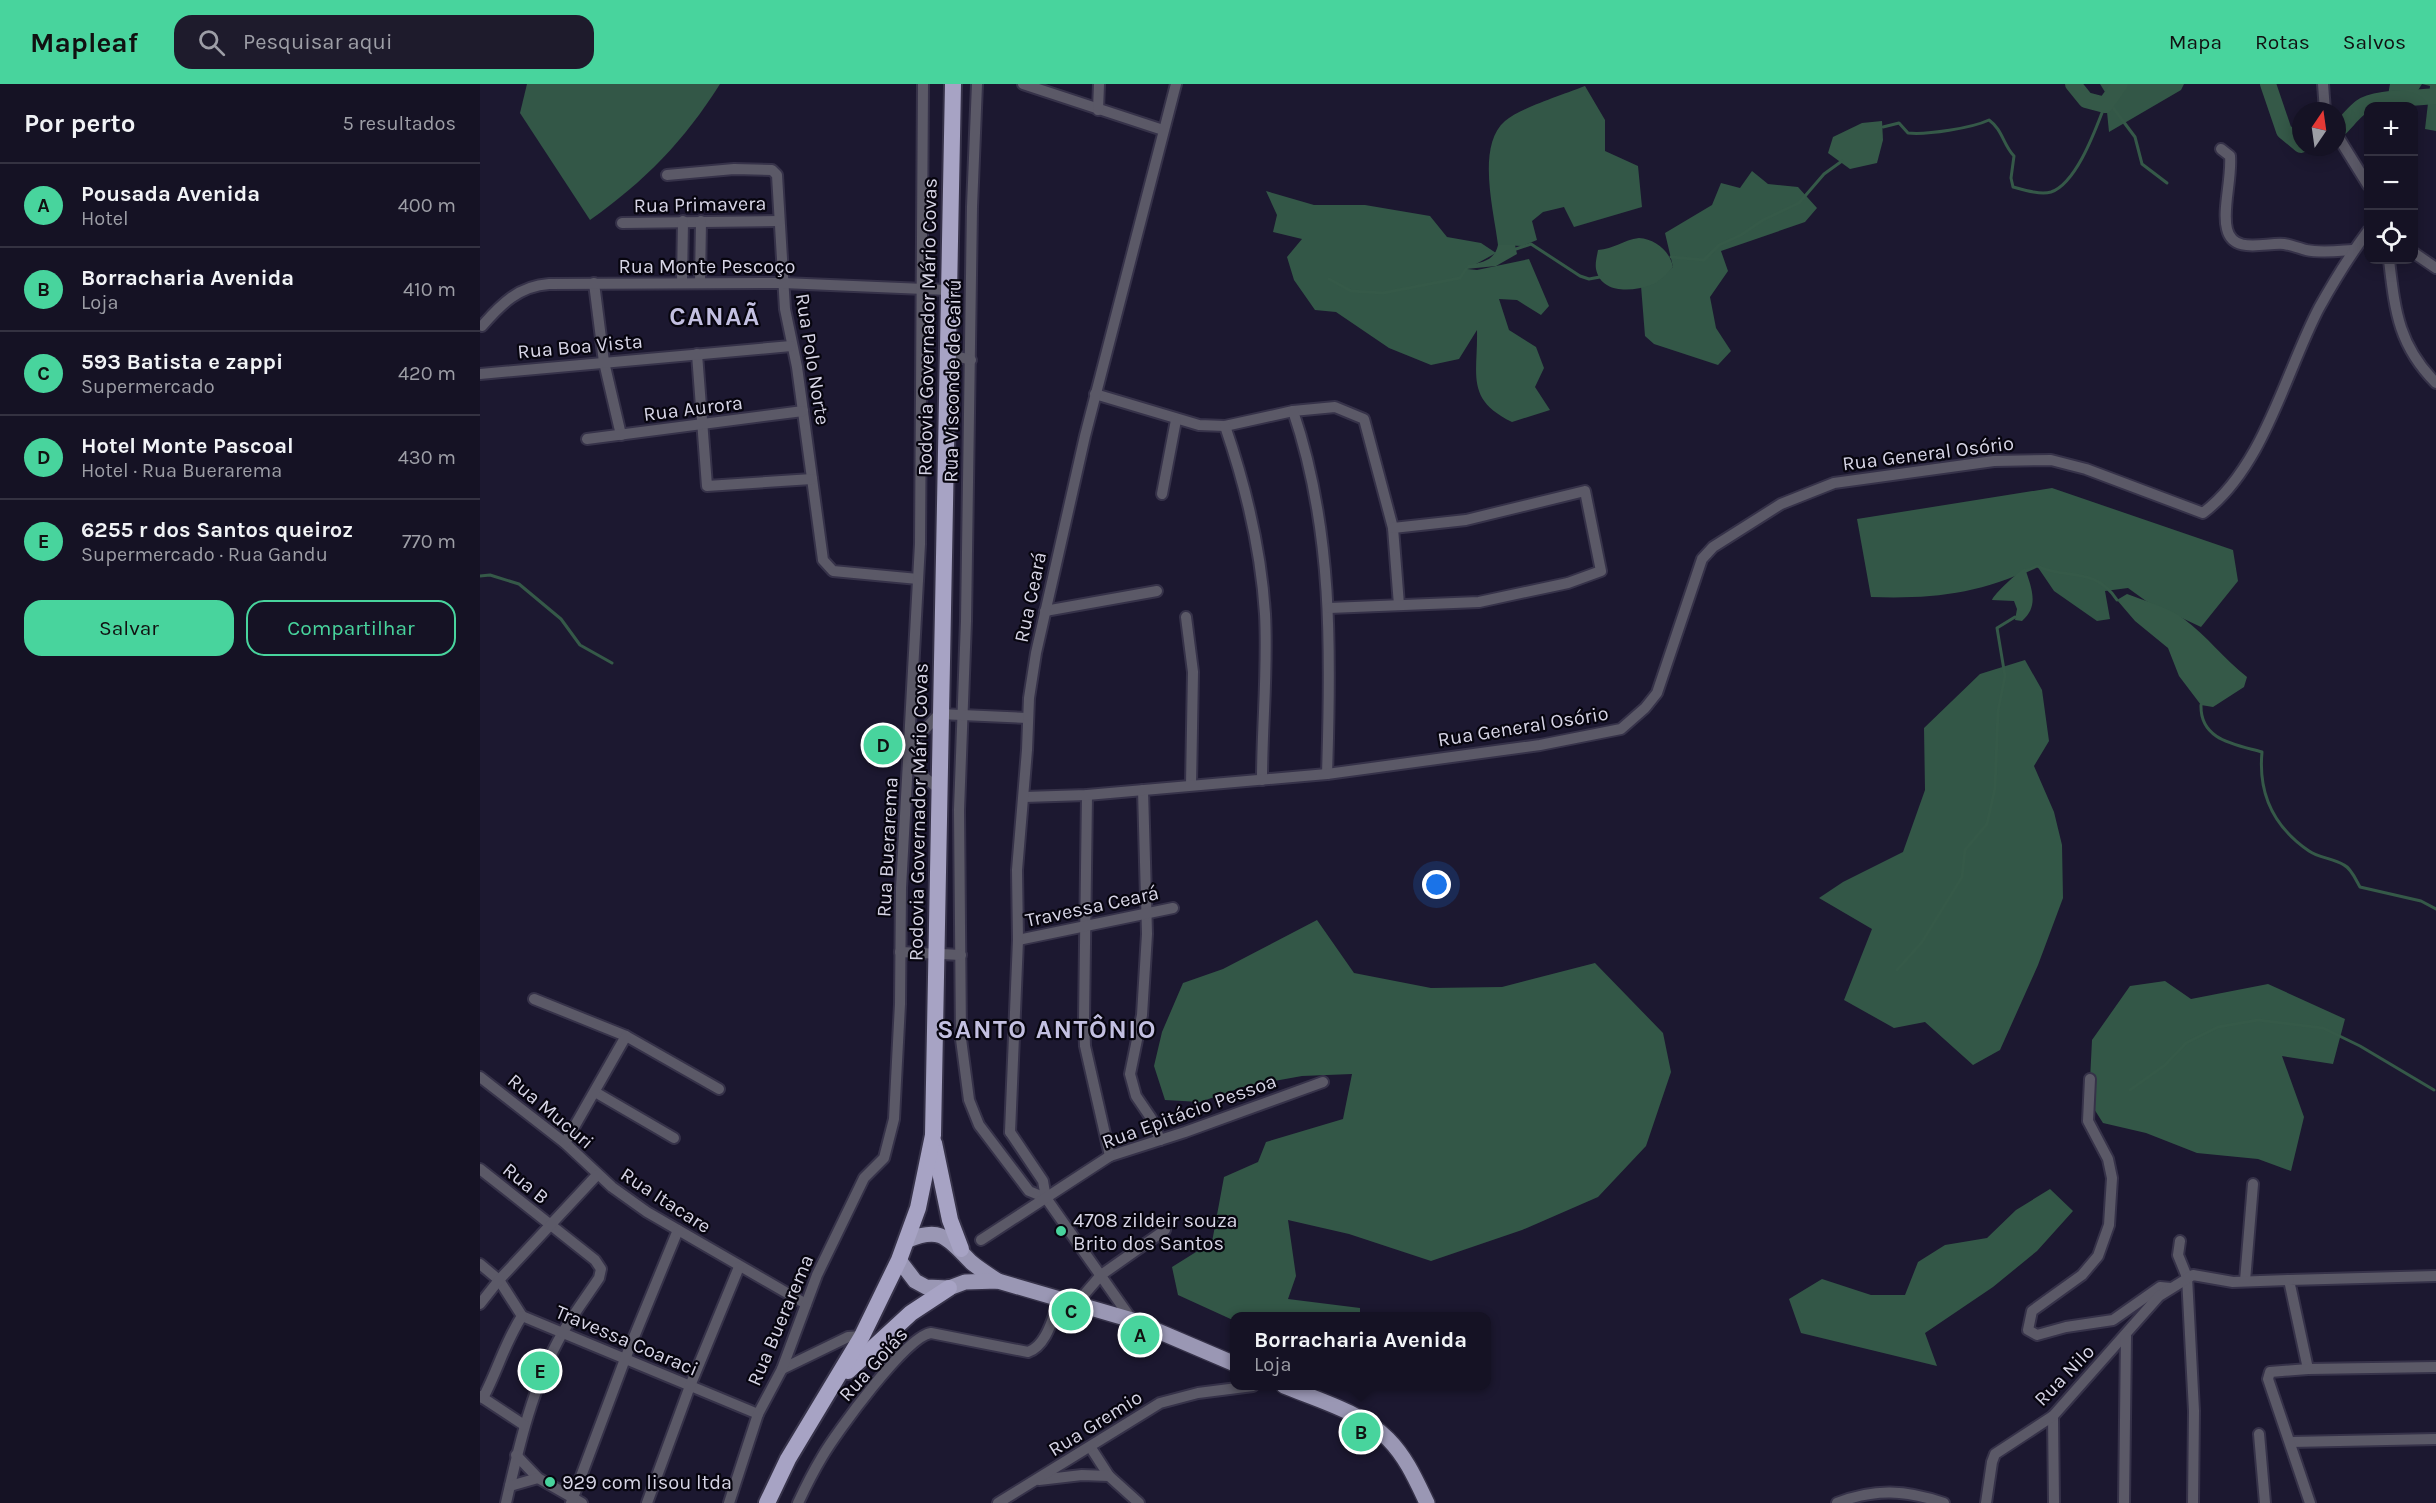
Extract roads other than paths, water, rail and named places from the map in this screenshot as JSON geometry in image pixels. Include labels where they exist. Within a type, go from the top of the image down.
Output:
[{"type":"highway","name":"Rodovia Governador Mário Covas","points":[[767,1503],[789,1459],[862,1336],[899,1260],[918,1208],[933,1135],[939,714],[953,84]]},
{"type":"highway","points":[[933,1135],[950,1220],[961,1250]]},
{"type":"highway","points":[[836,1381],[911,1314],[957,1285]]},
{"type":"main road","points":[[908,1240],[924,1234],[937,1234],[948,1238],[972,1263],[998,1281],[1132,1320],[1230,1362]]},
{"type":"main road","points":[[899,1260],[915,1281],[926,1287],[998,1281]]},
{"type":"main road","points":[[957,1285],[970,1274],[972,1263]]},
{"type":"main road","points":[[1293,1390],[1360,1419],[1387,1438],[1405,1461],[1426,1503]]},
{"type":"street","name":"Rua Buerarema","points":[[729,1503],[758,1414],[782,1369],[817,1275],[864,1178],[884,1158],[889,1145],[897,1087],[901,888],[918,579],[923,289],[923,84]]},
{"type":"street","name":"Rua Visconde de Cairú","points":[[961,956],[962,715],[966,621],[972,207],[977,84]]},
{"type":"street","points":[[1023,84],[1163,130]]},
{"type":"street","points":[[1098,110],[1099,84]]},
{"type":"street","name":"Rua Ceará","points":[[1010,1132],[1018,940],[1017,870],[1034,664],[1095,394],[1126,284],[1176,84]]},
{"type":"street","points":[[2323,84],[2324,102]]},
{"type":"street","points":[[2222,149],[2230,156],[2227,230],[2233,241],[2240,244],[2283,244],[2307,250],[2352,250]]},
{"type":"street","points":[[2346,149],[2364,179]]},
{"type":"street","name":"Rua Polo Norte","points":[[667,175],[734,169],[772,170],[777,175],[783,283],[823,560],[833,571],[918,579]]},
{"type":"street","points":[[682,282],[683,221]]},
{"type":"street","points":[[700,282],[701,221]]},
{"type":"street","name":"Rua Primavera","points":[[622,223],[779,221]]},
{"type":"street","name":"Rua General Osório","points":[[1024,797],[1087,795],[1327,774],[1540,745],[1621,729],[1645,708],[1657,693],[1702,559],[1713,548],[1781,504],[1834,483],[1994,461],[2051,460],[2086,469],[2203,513],[2219,501],[2244,466],[2271,415],[2319,308],[2352,250],[2364,236]]},
{"type":"street","points":[[2418,256],[2436,268]]},
{"type":"street","points":[[2389,264],[2399,327],[2410,350],[2436,383]]},
{"type":"street","points":[[594,283],[604,362],[621,435]]},
{"type":"street","name":"Rua Monte Pescoço","points":[[482,326],[501,304],[528,288],[549,284],[783,283],[948,290]]},
{"type":"street","name":"Rua Boa Vista","points":[[480,374],[791,346]]},
{"type":"street","points":[[697,354],[704,425],[706,484],[709,486],[812,479]]},
{"type":"street","points":[[948,354],[971,360]]},
{"type":"street","points":[[1095,394],[1199,425],[1225,426],[1293,411],[1335,407],[1364,419],[1394,528],[1399,605]]},
{"type":"street","name":"Rua Aurora","points":[[586,439],[803,411]]},
{"type":"street","points":[[1293,411],[1312,477],[1324,552],[1329,608],[1331,686],[1327,774]]},
{"type":"street","points":[[1162,494],[1176,420]]},
{"type":"street","points":[[1225,426],[1244,485],[1262,580],[1265,652],[1262,780]]},
{"type":"street","points":[[1329,608],[1479,602],[1568,582],[1601,571],[1585,491],[1466,519],[1394,528]]},
{"type":"street","points":[[1046,611],[1157,591]]},
{"type":"street","points":[[1186,617],[1193,672],[1191,785]]},
{"type":"street","points":[[939,789],[913,768],[909,759],[916,739],[939,714],[1028,718]]},
{"type":"street","points":[[1143,790],[1148,913],[1142,1015],[1130,1074],[1136,1096],[1151,1118],[1160,1140]]},
{"type":"street","points":[[1087,795],[1085,1046],[1110,1156]]},
{"type":"street","name":"Travessa Ceará","points":[[1018,940],[1173,908]]},
{"type":"street","points":[[900,952],[961,956],[961,1039],[965,1082],[975,1116],[1029,1191],[1047,1198]]},
{"type":"street","points":[[534,999],[626,1036],[720,1089]]},
{"type":"street","points":[[566,1143],[626,1036]]},
{"type":"street","name":"Rua Mucuri","points":[[480,1077],[566,1143],[597,1175]]},
{"type":"street","points":[[2090,1079],[2088,1121],[2109,1159],[2112,1178],[2109,1225],[2098,1256],[2082,1275],[2032,1311],[2028,1330],[2037,1335],[2066,1327],[2113,1320],[2160,1287],[2171,1288]]},
{"type":"street","name":"Rua Epitácio Pessoa","points":[[981,1240],[1110,1156],[1323,1082]]},
{"type":"street","points":[[595,1092],[674,1138]]},
{"type":"street","points":[[986,1133],[1010,1132],[1043,1181],[1047,1198],[1132,1320]]},
{"type":"street","name":"Rua B","points":[[480,1169],[549,1226],[595,1260],[601,1269],[599,1278],[562,1333]]},
{"type":"street","name":"Rua Itacare","points":[[480,1304],[499,1280],[597,1175],[647,1212],[806,1304]]},
{"type":"street","points":[[2245,1281],[2253,1184]]},
{"type":"street","points":[[516,1455],[538,1478],[575,1501],[625,1359],[678,1230]]},
{"type":"street","points":[[1076,1304],[1101,1275],[1165,1230]]},
{"type":"street","points":[[2180,1241],[2178,1255],[2187,1277],[2194,1411],[2193,1503]]},
{"type":"street","points":[[480,1264],[499,1280],[522,1316],[505,1345],[492,1381],[481,1397],[524,1425]]},
{"type":"street","points":[[647,1503],[690,1386],[739,1267]]},
{"type":"street","points":[[2187,1277],[2211,1276],[2245,1281],[2436,1276]]},
{"type":"street","name":"Rua Nilo","points":[[1986,1503],[1995,1454],[2053,1416],[2126,1336],[2140,1316],[2187,1277]]},
{"type":"street","points":[[2289,1280],[2308,1369]]},
{"type":"street","name":"Rua Goiás","points":[[798,1503],[835,1437],[870,1391],[918,1337],[931,1333],[1028,1352],[1035,1350],[1041,1343],[1060,1299]]},
{"type":"street","name":"Travessa Coaraci","points":[[522,1316],[758,1414]]},
{"type":"street","points":[[506,1503],[524,1425],[562,1333]]},
{"type":"street","points":[[782,1369],[848,1337],[862,1336]]},
{"type":"street","points":[[2124,1503],[2126,1336]]},
{"type":"street","points":[[2310,1503],[2268,1374],[2272,1370],[2436,1367]]},
{"type":"street","name":"Rua Gremio","points":[[999,1503],[1091,1448],[1141,1413],[1160,1403],[1198,1393],[1230,1389]]},
{"type":"street","points":[[2053,1416],[2054,1503]]},
{"type":"street","points":[[2259,1434],[2265,1503]]},
{"type":"street","points":[[2291,1443],[2436,1440]]},
{"type":"street","points":[[1091,1448],[1109,1476],[1140,1503]]},
{"type":"street","points":[[1036,1480],[1082,1475],[1109,1476]]},
{"type":"street","points":[[510,1486],[538,1478]]},
{"type":"street","points":[[1837,1503],[1854,1496],[1889,1491],[1919,1494],[1944,1503]]},
{"type":"waterway","points":[[2073,84],[2086,100],[2105,105],[2120,84]]},
{"type":"waterway","points":[[2268,84],[2284,131],[2292,138]]},
{"type":"waterway","points":[[2346,122],[2367,103],[2386,99],[2436,96]]},
{"type":"waterway","points":[[2108,101],[2135,137],[2142,164],[2167,183]]},
{"type":"waterway","points":[[1883,127],[1899,123],[1908,133],[1926,133],[1961,128],[1989,120],[1997,128],[2014,156],[2011,178],[2013,187],[2047,193],[2060,187],[2077,167],[2105,105]]},
{"type":"waterway","points":[[1671,257],[1704,260],[1719,245],[1799,203],[1824,174],[1842,161]]},
{"type":"waterway","points":[[1516,249],[1531,244],[1580,276],[1589,279],[1600,277]]},
{"type":"waterway","points":[[1329,279],[1351,291],[1383,293],[1460,278],[1466,269]]},
{"type":"waterway","points":[[2026,571],[2037,566],[2089,578],[2108,589],[2117,600]]},
{"type":"waterway","points":[[480,576],[490,575],[519,584],[561,619],[580,645],[612,663]]},
{"type":"waterway","points":[[1897,970],[1922,942],[1962,877],[1965,850],[1987,824],[1995,788],[1998,711],[2005,676],[1997,628],[2015,617]]},
{"type":"waterway","points":[[2201,705],[2202,717],[2212,733],[2230,743],[2262,752],[2263,782],[2271,808],[2286,831],[2297,842],[2313,853],[2347,867],[2360,887],[2421,901],[2436,909]]},
{"type":"waterway","points":[[2130,1090],[2165,1065],[2186,1043],[2218,1027],[2258,1020],[2323,1028],[2360,1046],[2434,1090]]},
{"type":"place","name":"Hotel Monte Pascoal","points":[[883,745]]},
{"type":"place","name":"4708 zildeir souza Brito dos Santos","points":[[1061,1231]]},
{"type":"place","name":"593 Batista e zappi","points":[[1071,1311]]},
{"type":"place","name":"Pousada Avenida","points":[[1140,1335]]},
{"type":"place","name":"6255 r dos Santos queiroz","points":[[540,1371]]},
{"type":"place","name":"Borracharia Avenida","points":[[1361,1432]]},
{"type":"place","name":"929 com lisou ltda","points":[[550,1482]]},
{"type":"district","name":"CANAÃ","points":[[715,316]]},
{"type":"district","name":"SANTO ANTÔNIO","points":[[1047,1029]]}]
